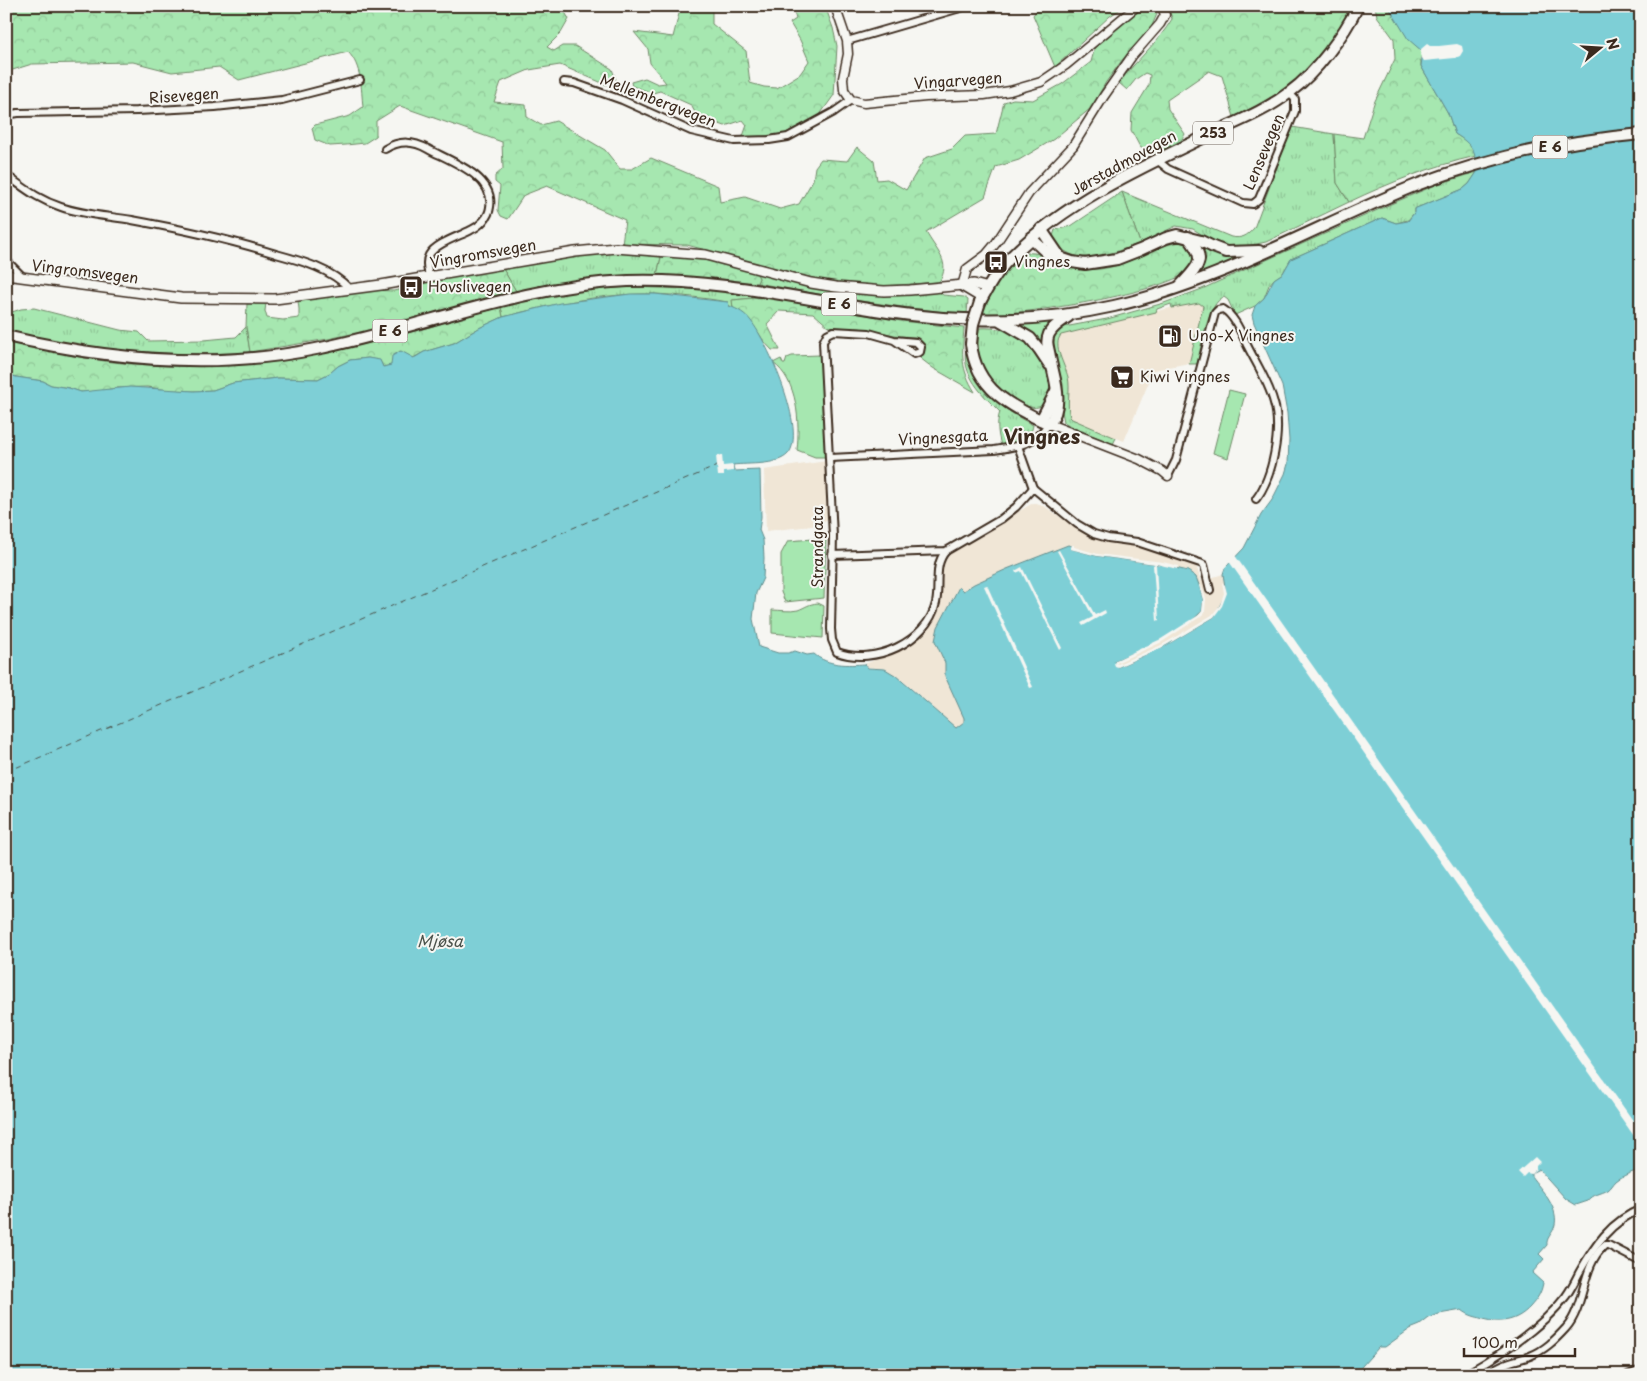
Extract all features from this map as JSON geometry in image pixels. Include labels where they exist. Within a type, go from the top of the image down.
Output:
[{"type":"main road","name":"Jørstadmovegen","points":[[981,300],[1006,262],[1041,229],[1072,208],[1157,160],[1257,112],[1289,93],[1313,71],[1349,23],[1358,6]]},
{"type":"main road","name":"E 6","points":[[6,336],[53,347],[126,358],[164,360],[238,359],[314,350],[542,292],[608,282],[648,280],[698,282],[747,288],[886,312],[931,317],[1000,320],[1072,314],[1119,305],[1212,275],[1399,193],[1461,170],[1542,148],[1641,134]]},
{"type":"main road","points":[[1041,229],[1060,257]]},
{"type":"main road","points":[[1031,238],[1048,254],[1078,263],[1103,262],[1132,254],[1177,235],[1202,241],[1226,252],[1266,251]]},
{"type":"main road","points":[[1179,287],[1196,268],[1199,259],[1198,251],[1188,237]]},
{"type":"main road","name":"Vingromsvegen","points":[[6,275],[181,298],[274,299],[430,277],[575,252],[616,248],[706,255],[836,288],[884,291],[974,284],[988,288]]},
{"type":"main road","points":[[962,286],[981,300]]},
{"type":"main road","name":"253","points":[[981,300],[973,324],[971,344],[978,370],[990,388],[1002,399],[1045,422]]},
{"type":"main road","points":[[1045,422],[1054,417],[1058,403],[1047,346],[1048,336],[1055,327],[1072,314]]},
{"type":"main road","points":[[1000,320],[1030,338],[1051,367]]},
{"type":"street","points":[[835,6],[848,41],[848,54],[843,84],[851,100]]},
{"type":"street","points":[[848,41],[967,6]]},
{"type":"street","name":"Vingarvegen","points":[[851,100],[864,103],[926,97],[984,96],[1026,87],[1041,82],[1066,65],[1137,6]]},
{"type":"street","points":[[962,286],[967,269],[986,255],[1029,193],[1073,146],[1132,56],[1160,24],[1165,15],[1162,6]]},
{"type":"street","name":"Risevegen","points":[[6,115],[18,113],[137,112],[215,107],[282,100],[360,80]]},
{"type":"street","name":"Mellembergvegen","points":[[564,82],[574,83],[622,100],[691,131],[734,141],[769,140],[788,137],[834,112],[851,100]]},
{"type":"street","name":"Lensevegen","points":[[1157,160],[1168,169],[1243,203],[1253,204],[1259,199],[1295,111],[1295,99],[1289,93]]},
{"type":"street","points":[[385,149],[391,145],[405,142],[420,144],[471,172],[482,182],[490,195],[489,211],[478,226],[431,252],[427,264],[430,277]]},
{"type":"street","points":[[6,175],[42,200],[62,208],[183,229],[236,242],[330,273],[350,289]]},
{"type":"street","points":[[6,260],[24,278]]},
{"type":"street","points":[[1045,422],[1140,459],[1168,476],[1176,460],[1215,313],[1223,309],[1231,317],[1253,357],[1269,389],[1277,412],[1276,440],[1271,469],[1256,499]]},
{"type":"street","name":"Strandgata","points":[[894,340],[868,333],[833,331],[829,333],[823,342],[833,536],[832,640],[837,652],[848,656],[886,652],[901,646],[927,622],[936,604],[939,561],[946,551]]},
{"type":"street","name":"Vingnesgata","points":[[830,458],[979,451],[1018,446],[1037,438],[1045,422]]},
{"type":"street","points":[[1018,446],[1034,488],[1077,524],[1094,534],[1137,542],[1200,563],[1204,565],[1210,590]]},
{"type":"street","points":[[832,555],[946,551],[1001,519],[1016,507],[1034,488]]},
{"type":"street","points":[[1464,1375],[1521,1339],[1555,1308],[1566,1296],[1589,1255],[1607,1230],[1641,1208]]},
{"type":"street","points":[[1488,1375],[1494,1369],[1529,1356],[1544,1348],[1564,1330],[1574,1316],[1593,1261],[1605,1245],[1641,1262]]},
{"type":"street","points":[[1628,1375],[1641,1370]]},
{"type":"shaded area","points":[[1201,301],[1204,306],[1194,362],[1154,370],[1124,441],[1071,420],[1068,416],[1057,346],[1059,336],[1069,331]]},
{"type":"shaded area","points":[[827,461],[829,519],[812,526],[766,531],[764,470]]},
{"type":"shaded area","points":[[1033,503],[1047,508],[1090,537],[1130,544],[1196,565],[1201,581],[1223,574],[1227,593],[1222,606],[1202,625],[1118,667],[1114,663],[1203,600],[1195,577],[1188,571],[1097,556],[1068,545],[1007,569],[974,584],[966,591],[957,591],[935,641],[945,663],[945,676],[964,718],[964,722],[956,728],[903,681],[885,669],[868,667],[865,664],[906,647],[932,624],[939,604],[943,566],[950,553]]},
{"type":"green space","points":[[6,6],[557,6],[563,9],[569,19],[561,33],[547,47],[554,51],[562,46],[575,46],[612,69],[616,80],[607,85],[560,65],[529,70],[501,82],[494,102],[526,105],[527,117],[541,125],[556,121],[605,150],[620,169],[632,169],[651,158],[718,186],[720,202],[745,197],[780,209],[799,204],[813,180],[815,167],[821,159],[847,161],[857,147],[874,161],[877,180],[887,179],[906,190],[925,158],[952,149],[965,136],[996,134],[1004,102],[1013,99],[1033,100],[1062,84],[1091,62],[1095,47],[1138,10],[1148,7],[1154,9],[1157,14],[1151,28],[1123,59],[1106,82],[1091,108],[1054,139],[1019,160],[996,167],[985,197],[926,232],[943,262],[943,275],[939,282],[885,286],[819,280],[687,245],[622,244],[625,220],[547,186],[524,195],[508,219],[501,216],[498,210],[500,186],[495,182],[495,176],[503,169],[502,142],[400,106],[376,121],[376,136],[365,143],[330,146],[315,140],[312,128],[315,125],[350,116],[363,107],[358,71],[353,58],[348,52],[239,80],[219,67],[172,72],[133,62],[32,64],[6,72]]},
{"type":"green space","points":[[681,6],[712,6],[712,24],[746,51],[750,83],[777,88],[800,74],[809,61],[790,23],[796,19],[792,6],[825,6],[837,46],[834,95],[819,116],[784,134],[742,139],[747,125],[743,120],[725,126],[697,116],[691,105],[660,91],[653,93],[632,86],[631,82],[645,78],[658,84],[666,83],[650,63],[648,49],[634,32],[673,37]]},
{"type":"green space","points":[[1040,6],[1125,6],[1110,16],[1055,67],[1033,15]]},
{"type":"green space","points":[[1168,6],[1353,6],[1325,48],[1300,76],[1278,93],[1234,117],[1222,76],[1209,71],[1167,100],[1168,109],[1185,134],[1180,143],[1155,156],[1140,147],[1131,130],[1132,113],[1149,85],[1150,75],[1145,73],[1136,79],[1127,90],[1119,83],[1160,36],[1172,19]]},
{"type":"green space","points":[[1375,6],[1388,6],[1408,38],[1424,52],[1421,58],[1421,66],[1448,113],[1455,134],[1468,142],[1476,156],[1411,176],[1349,202],[1337,183],[1334,134],[1363,138],[1374,103],[1395,59],[1394,39],[1377,16]]},
{"type":"green space","points":[[1292,127],[1334,134],[1337,183],[1349,202],[1266,242],[1237,248],[1217,244],[1193,229],[1176,226],[1140,243],[1122,192],[1231,237],[1238,238],[1249,233],[1254,228]]},
{"type":"green space","points":[[1477,172],[1463,189],[1414,209],[1414,213],[1408,220],[1396,223],[1382,218],[1291,259],[1283,273],[1269,285],[1264,298],[1255,306],[1235,315],[1228,300],[1224,297],[1218,301],[1209,316],[1197,364],[1189,364],[1203,306],[1199,303],[1172,308],[1171,304],[1157,309],[1156,312],[1061,335],[1058,350],[1068,377],[1070,417],[1116,438],[1113,444],[1064,422],[1062,411],[1063,384],[1052,351],[1051,341],[1057,331],[1064,327],[1107,319],[1164,303],[1202,289],[1393,203],[1438,184]]},
{"type":"green space","points":[[1122,192],[1140,243],[1105,255],[1092,257],[1080,257],[1070,254],[1060,247],[1053,236],[1055,230],[1071,226]]},
{"type":"green space","points":[[1180,242],[1190,246],[1196,253],[1192,268],[1178,277],[1155,286],[1126,294],[1059,307],[1001,314],[983,314],[990,296],[1002,275],[1017,258],[1025,254],[1034,253],[1074,268],[1100,269],[1121,264],[1160,247]]},
{"type":"green space","points":[[1200,244],[1227,256],[1240,257],[1197,275],[1204,260]]},
{"type":"green space","points":[[662,253],[657,275],[586,280],[516,291],[503,269],[581,254]]},
{"type":"green space","points":[[662,253],[714,261],[756,272],[759,278],[757,283],[657,275]]},
{"type":"green space","points":[[503,269],[516,291],[360,332],[250,352],[246,327],[247,304],[266,303],[265,311],[267,318],[283,320],[299,318],[298,301],[373,290],[393,291],[415,287],[430,281]]},
{"type":"green space","points":[[756,272],[781,280],[838,292],[881,294],[939,292],[943,295],[964,297],[968,300],[967,314],[862,301],[757,283],[759,278]]},
{"type":"green space","points":[[632,287],[713,290],[765,297],[733,300],[733,308],[729,306],[728,302],[692,297],[655,294],[617,295],[560,304],[503,317],[501,307],[584,290]]},
{"type":"green space","points":[[765,297],[901,321],[964,328],[964,368],[975,392],[933,368],[920,358],[924,353],[924,344],[916,337],[900,336],[859,328],[829,327],[813,313],[779,311],[767,324],[780,350],[772,350],[750,321],[740,311],[733,308],[732,300]]},
{"type":"green space","points":[[501,307],[503,317],[479,328],[454,343],[424,352],[413,358],[400,351],[395,355],[392,365],[383,367],[380,361],[368,358],[350,360],[318,379],[278,378],[233,383],[213,390],[168,390],[147,387],[81,392],[6,373],[6,341],[84,358],[131,364],[204,366],[252,364],[305,357],[390,338]]},
{"type":"green space","points":[[34,308],[120,330],[139,332],[148,341],[204,340],[236,337],[246,327],[250,352],[187,354],[127,351],[67,343],[6,330],[6,314],[21,309]]},
{"type":"green space","points":[[1055,322],[1043,346],[1029,332],[1017,325]]},
{"type":"green space","points":[[979,328],[991,328],[1009,332],[1021,337],[1032,345],[1043,360],[1049,379],[1050,389],[1044,404],[1039,407],[1025,406],[1011,398],[993,382],[985,371],[980,358],[978,345]]},
{"type":"green space","points":[[966,348],[974,374],[989,395],[1009,411],[1033,425],[1026,438],[1001,446],[998,429],[1000,412],[974,383],[967,367],[965,358]]},
{"type":"green space","points":[[820,355],[826,457],[815,457],[797,450],[797,415],[792,391],[788,380],[773,363],[781,359],[783,364],[785,364],[787,358],[792,356]]},
{"type":"green space","points":[[1229,390],[1245,394],[1228,458],[1213,453]]},
{"type":"green space","points":[[826,538],[824,598],[785,602],[781,592],[781,554],[788,541]]},
{"type":"green space","points":[[818,603],[824,606],[823,638],[772,633],[772,610],[795,611]]},
{"type":"water","name":"Mjøsa","points":[[1388,6],[1641,6],[1641,1170],[1625,1175],[1608,1190],[1576,1205],[1566,1199],[1539,1169],[1531,1173],[1531,1176],[1549,1200],[1555,1214],[1555,1221],[1554,1228],[1547,1240],[1547,1245],[1539,1254],[1544,1259],[1532,1273],[1543,1283],[1541,1290],[1525,1312],[1513,1319],[1500,1321],[1475,1317],[1462,1310],[1439,1314],[1410,1329],[1385,1347],[1379,1347],[1354,1375],[6,1375],[6,373],[81,392],[130,387],[194,391],[213,390],[233,383],[278,378],[318,379],[350,360],[368,358],[380,360],[383,367],[391,365],[392,356],[401,351],[414,358],[424,352],[454,343],[479,328],[503,317],[560,303],[630,294],[655,294],[728,302],[729,306],[749,318],[766,347],[783,387],[793,427],[793,443],[788,454],[783,458],[770,462],[733,465],[734,471],[760,470],[761,517],[759,530],[763,540],[764,558],[763,578],[756,593],[753,619],[759,647],[778,653],[795,651],[807,655],[814,654],[832,663],[865,664],[868,668],[885,669],[895,675],[956,728],[964,722],[964,718],[945,676],[945,663],[935,641],[938,627],[959,587],[963,591],[1007,569],[1068,545],[1072,546],[1071,549],[1097,556],[1163,565],[1188,571],[1196,577],[1203,600],[1202,611],[1184,627],[1114,661],[1118,667],[1163,647],[1214,617],[1226,593],[1223,574],[1225,568],[1244,548],[1261,515],[1272,500],[1288,464],[1287,413],[1282,386],[1254,323],[1252,315],[1255,306],[1264,298],[1274,279],[1283,273],[1291,259],[1382,218],[1396,223],[1408,221],[1414,213],[1414,209],[1463,189],[1477,172],[1476,159],[1470,146],[1455,134],[1448,113],[1421,66],[1423,52],[1408,39]]},
{"type":"pier","points":[[1427,44],[1439,46],[1457,44],[1462,46],[1463,51],[1460,56],[1455,58],[1424,61],[1420,55],[1421,49]]},
{"type":"pier","points":[[722,455],[723,466],[733,465],[733,471],[724,472],[724,476],[718,476],[716,456]]},
{"type":"pier","points":[[1072,545],[1098,554],[1163,562],[1178,566],[1177,569],[1156,564],[1159,620],[1157,621],[1153,565],[1155,564],[1097,556],[1070,549]]},
{"type":"pier","points":[[1059,550],[1095,615],[1105,610],[1106,613],[1083,626],[1081,623],[1093,617],[1057,551]]},
{"type":"pier","points":[[1234,554],[1641,1132],[1641,1146],[1228,560]]},
{"type":"pier","points":[[1022,567],[1062,648],[1060,650],[1021,571],[1016,573],[1015,571]]},
{"type":"pier","points":[[1222,582],[1227,593],[1222,606],[1214,617],[1163,647],[1118,667],[1115,666],[1116,660],[1161,639],[1199,615],[1202,611],[1203,600],[1199,586],[1201,585],[1206,599],[1205,612],[1200,617],[1162,642],[1116,663],[1118,664],[1162,645],[1212,615],[1220,605],[1224,593]]},
{"type":"pier","points":[[987,585],[1033,687],[1030,688],[984,586]]},
{"type":"pier","points":[[1535,1157],[1540,1162],[1536,1169],[1531,1174],[1527,1173],[1523,1177],[1518,1172]]},
{"type":"ferry route","points":[[6,772],[717,466]]},
{"type":"place","name":"Vingnes","points":[[996,262]]},
{"type":"place","name":"Hovslivegen","points":[[411,287]]},
{"type":"place","name":"Uno-X Vingnes","points":[[1170,336]]},
{"type":"place","name":"Kiwi Vingnes","points":[[1122,377]]},
{"type":"district","name":"Vingnes","points":[[1042,437]]}]
